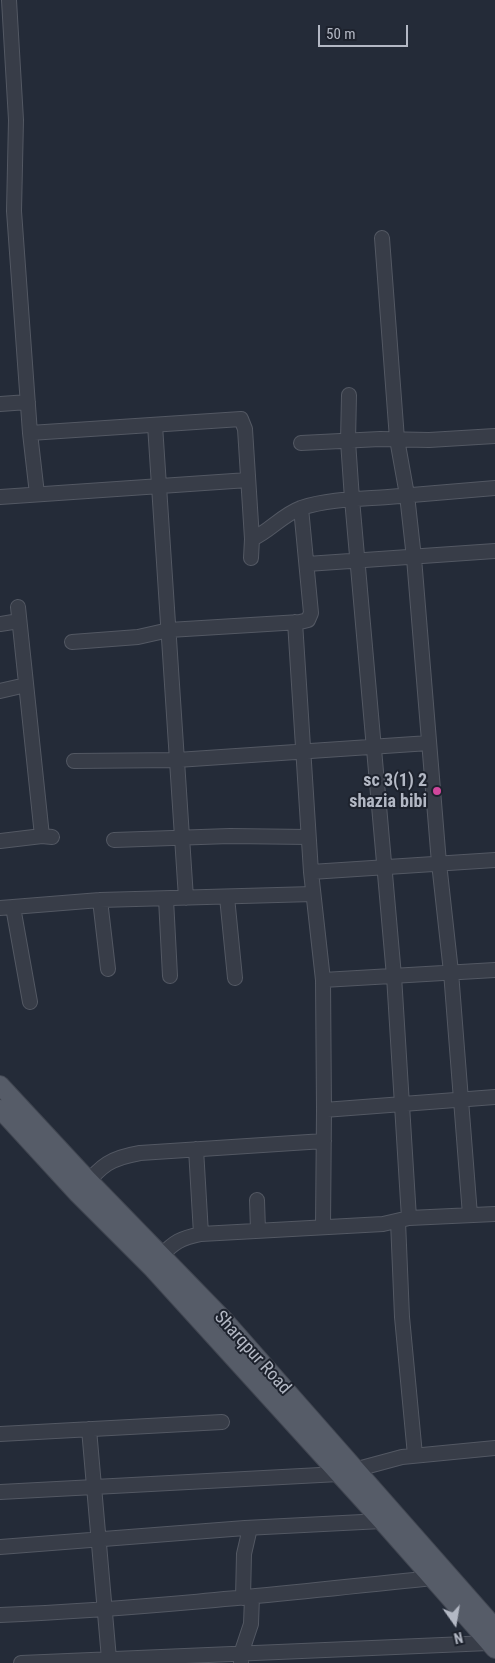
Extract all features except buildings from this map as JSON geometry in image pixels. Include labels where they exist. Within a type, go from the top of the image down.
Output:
[{"type":"main road","name":"Sharqpur Road","points":[[0,1085],[83,1188],[153,1269],[347,1472],[382,1521],[433,1578],[493,1640]]},
{"type":"main road","name":"Sharqpur Road","points":[[0,1109],[83,1188],[161,1256],[225,1321],[347,1472],[493,1640]]},
{"type":"street","points":[[9,0],[16,120],[14,211],[30,434],[38,494]]},
{"type":"street","points":[[382,238],[397,439],[407,495],[414,558],[439,863],[451,972],[470,1215]]},
{"type":"street","points":[[348,395],[348,441],[352,499],[394,976],[402,1104],[404,1219],[402,1317],[415,1455]]},
{"type":"street","points":[[0,404],[28,402]]},
{"type":"street","points":[[30,434],[241,419],[245,428],[252,539],[251,558]]},
{"type":"street","points":[[155,425],[186,898]]},
{"type":"street","points":[[301,442],[428,440],[495,436]]},
{"type":"street","points":[[0,496],[248,480]]},
{"type":"street","points":[[252,539],[261,535],[288,514],[301,508],[318,504],[352,499],[495,488]]},
{"type":"street","points":[[72,642],[138,637],[169,630],[305,621],[311,616],[301,508]]},
{"type":"street","points":[[307,564],[358,562],[495,551]]},
{"type":"street","points":[[0,841],[47,836],[26,685],[18,607]]},
{"type":"street","points":[[0,624],[19,621]]},
{"type":"street","points":[[295,622],[310,872],[323,980],[323,1227]]},
{"type":"street","points":[[0,691],[26,685]]},
{"type":"street","points":[[74,761],[177,760],[374,745],[429,743]]},
{"type":"street","points":[[114,840],[230,836],[308,837]]},
{"type":"street","points":[[310,872],[495,860]]},
{"type":"street","points":[[30,1002],[6,907],[100,900],[313,894]]},
{"type":"street","points":[[227,897],[235,978]]},
{"type":"street","points":[[166,899],[170,976]]},
{"type":"street","points":[[100,900],[108,969]]},
{"type":"street","points":[[323,980],[495,970]]},
{"type":"street","points":[[324,1110],[495,1097]]},
{"type":"street","points":[[83,1188],[106,1163],[121,1157],[140,1153],[324,1141]]},
{"type":"street","points":[[196,1149],[201,1234]]},
{"type":"street","points":[[257,1200],[258,1230]]},
{"type":"street","points":[[161,1256],[179,1240],[201,1234],[383,1224],[404,1219],[495,1214]]},
{"type":"street","points":[[0,1434],[222,1422]]},
{"type":"street","points":[[89,1429],[109,1659]]},
{"type":"street","points":[[0,1492],[347,1472],[384,1461],[415,1455],[495,1448]]},
{"type":"street","points":[[0,1547],[250,1528],[382,1521]]},
{"type":"street","points":[[241,1659],[251,1624],[244,1554],[250,1528]]},
{"type":"street","points":[[0,1615],[247,1597],[433,1578]]},
{"type":"street","points":[[21,1663],[109,1659],[241,1659],[493,1640]]},
{"type":"place","name":"sc 3(1) 2 shazia bibi","points":[[437,791]]}]
